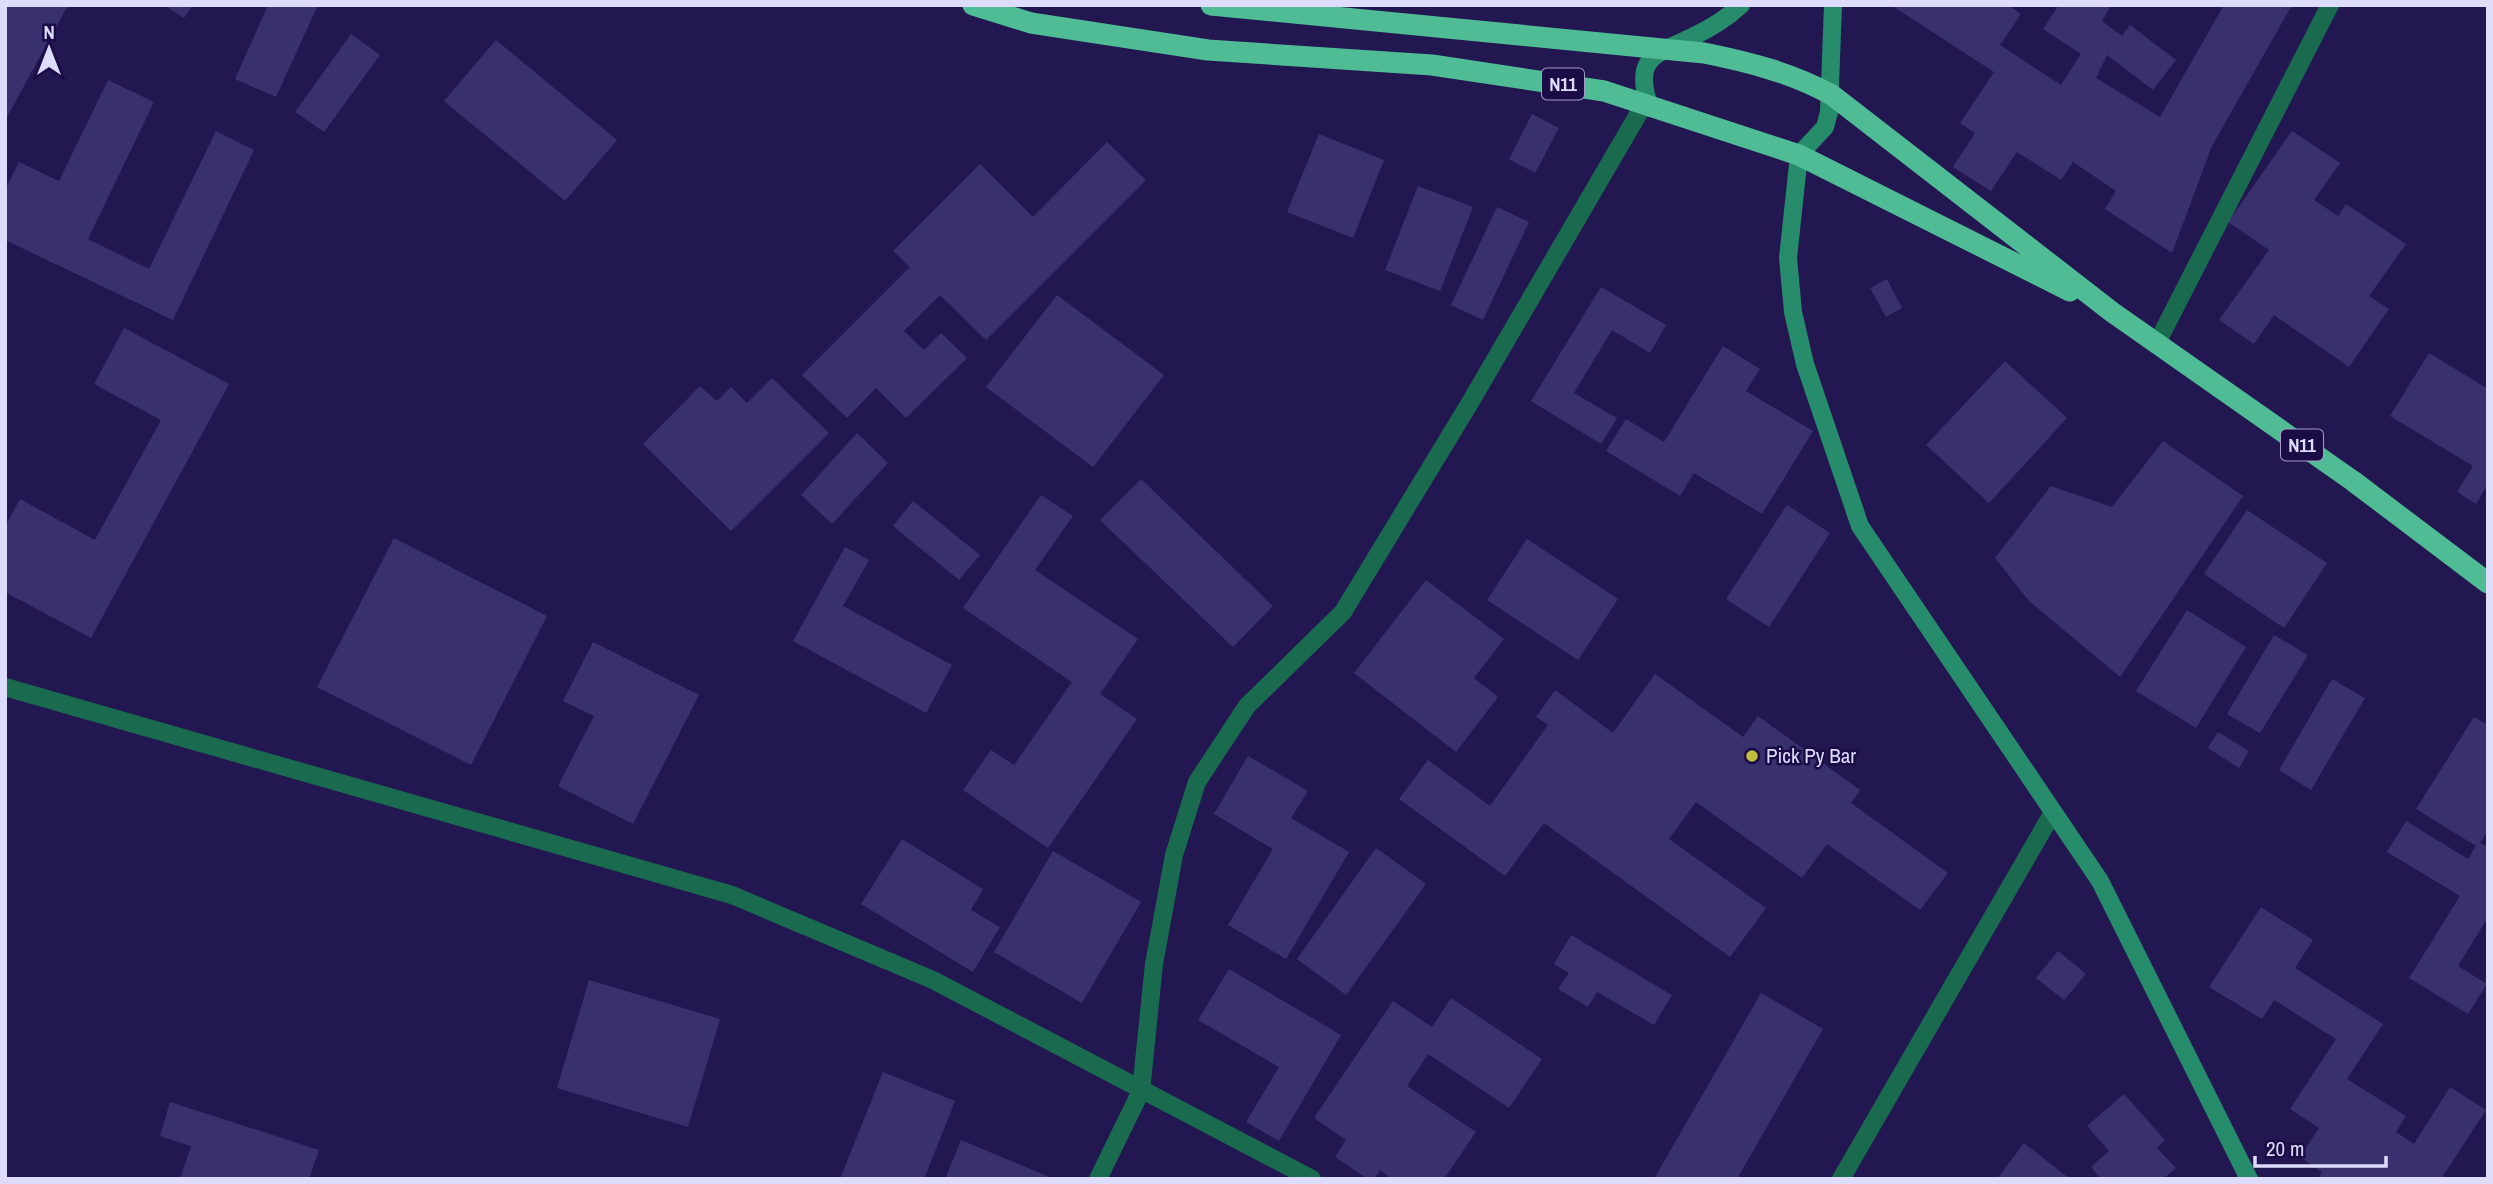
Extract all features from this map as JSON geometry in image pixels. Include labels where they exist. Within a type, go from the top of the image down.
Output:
[{"type":"highway","name":"N11","points":[[973,5],[1031,23],[1208,50],[1432,65],[1604,91],[1646,107],[1799,155],[2112,312]]},
{"type":"highway","name":"N11","points":[[1211,5],[1436,25],[1658,51],[1704,53],[1754,63],[1832,95],[2112,312],[2353,481],[2488,583]]},
{"type":"street","points":[[1098,1179],[1141,1091],[1154,964],[1174,855],[1197,782],[1247,706],[1343,612],[1646,107],[1644,76],[1658,51],[1694,36],[1741,5]]},
{"type":"street","points":[[1833,5],[1832,95],[1825,127],[1799,155],[1788,258],[1793,312],[1805,364],[1860,526],[2052,814],[2100,881],[2249,1179]]},
{"type":"street","points":[[2157,343],[2330,5]]},
{"type":"street","points":[[5,687],[732,895],[933,980],[1312,1179]]},
{"type":"street","points":[[1841,1179],[2052,814]]},
{"type":"building","points":[[5,5],[68,5],[5,121]]},
{"type":"building","points":[[164,5],[193,5],[184,18]]},
{"type":"building","points":[[268,5],[318,5],[276,97],[235,79]]},
{"type":"building","points":[[1891,5],[2008,5],[2021,14],[2000,45],[2061,85],[2081,54],[2043,29],[2059,5],[2111,5],[2102,21],[2122,36],[2130,25],[2176,60],[2153,90],[2107,55],[2096,78],[2160,117],[2224,5],[2292,5],[2212,146],[2172,253],[2105,209],[2116,191],[2073,162],[2061,180],[2017,152],[1991,191],[1953,167],[1975,133],[1960,123],[1994,72]]},
{"type":"building","points":[[351,34],[380,55],[324,132],[295,112]]},
{"type":"building","points":[[496,40],[617,140],[565,201],[444,101]]},
{"type":"building","points":[[108,80],[154,102],[88,239],[149,269],[216,131],[254,150],[173,320],[5,240],[5,190],[19,162],[59,181]]},
{"type":"building","points":[[1532,114],[1559,128],[1535,173],[1509,159]]},
{"type":"building","points":[[2292,131],[2340,163],[2314,200],[2338,216],[2346,204],[2406,244],[2369,296],[2389,309],[2349,367],[2274,315],[2254,344],[2219,320],[2269,250],[2228,222]]},
{"type":"building","points":[[1319,134],[1384,160],[1353,238],[1287,212]]},
{"type":"building","points":[[1107,142],[1146,180],[986,340],[940,295],[904,331],[924,350],[941,333],[967,358],[906,418],[876,388],[847,418],[802,375],[910,267],[893,251],[980,164],[1033,217]]},
{"type":"building","points":[[1418,186],[1473,207],[1440,291],[1385,270]]},
{"type":"building","points":[[1497,207],[1529,222],[1483,320],[1451,305]]},
{"type":"building","points":[[1887,279],[1902,308],[1886,317],[1870,288]]},
{"type":"building","points":[[1601,287],[1666,325],[1650,353],[1612,330],[1574,393],[1617,418],[1601,444],[1531,401]]},
{"type":"building","points":[[1057,295],[1164,375],[1093,467],[986,387]]},
{"type":"building","points":[[124,328],[229,384],[91,638],[5,592],[5,527],[20,499],[95,540],[161,420],[94,384]]},
{"type":"building","points":[[1723,346],[1760,369],[1746,391],[1813,431],[1762,514],[1694,473],[1680,496],[1606,451],[1626,419],[1664,442]]},
{"type":"building","points":[[2429,353],[2488,389],[2488,484],[2476,504],[2457,492],[2473,466],[2390,416]]},
{"type":"building","points":[[2005,361],[2067,418],[1989,503],[1926,445]]},
{"type":"building","points":[[772,378],[829,433],[731,531],[643,444],[700,386],[717,401],[731,387],[747,403]]},
{"type":"building","points":[[857,433],[888,463],[832,524],[801,495]]},
{"type":"building","points":[[2163,441],[2243,496],[2120,677],[2029,601],[1995,558],[2051,486],[2112,507]]},
{"type":"building","points":[[1141,479],[1273,606],[1233,647],[1100,520]]},
{"type":"building","points":[[1041,495],[1073,516],[1035,570],[1138,639],[1100,694],[1137,719],[1048,848],[963,790],[991,750],[1014,765],[1072,682],[963,608]]},
{"type":"building","points":[[913,501],[980,555],[959,580],[893,526]]},
{"type":"building","points":[[1787,505],[1830,533],[1769,627],[1726,599]]},
{"type":"building","points":[[2247,510],[2327,563],[2284,628],[2204,574]]},
{"type":"building","points":[[394,538],[547,616],[471,765],[317,687]]},
{"type":"building","points":[[1527,539],[1618,599],[1578,660],[1487,600]]},
{"type":"building","points":[[845,547],[869,560],[843,606],[952,665],[926,713],[793,641]]},
{"type":"building","points":[[1426,580],[1504,639],[1474,678],[1498,697],[1456,752],[1354,673]]},
{"type":"building","points":[[2187,610],[2246,647],[2196,728],[2136,691]]},
{"type":"building","points":[[2274,635],[2308,655],[2260,733],[2227,714]]},
{"type":"building","points":[[593,642],[699,695],[633,824],[558,786],[594,716],[563,701]]},
{"type":"building","points":[[1655,674],[1743,737],[1758,716],[1860,790],[1851,803],[1948,873],[1920,910],[1827,844],[1802,878],[1696,802],[1669,839],[1766,908],[1730,957],[1544,823],[1505,876],[1399,799],[1428,760],[1490,806],[1548,725],[1536,717],[1555,690],[1613,733]]},
{"type":"building","points":[[2332,679],[2365,698],[2311,790],[2279,770]]},
{"type":"building","points":[[2474,717],[2488,725],[2488,831],[2480,843],[2488,847],[2488,917],[2458,966],[2487,984],[2468,1014],[2409,978],[2460,896],[2387,852],[2406,821],[2468,859],[2476,846],[2416,809]]},
{"type":"building","points":[[2218,732],[2249,751],[2239,768],[2208,748]]},
{"type":"building","points":[[1248,756],[1308,791],[1291,818],[1349,852],[1286,959],[1228,925],[1273,849],[1214,814]]},
{"type":"building","points":[[902,839],[983,889],[971,910],[1000,927],[973,972],[861,904]]},
{"type":"building","points":[[1376,848],[1426,884],[1346,995],[1297,959]]},
{"type":"building","points":[[1053,851],[1141,902],[1082,1003],[994,952]]},
{"type":"building","points":[[2261,907],[2313,940],[2295,968],[2383,1024],[2347,1079],[2406,1116],[2396,1132],[2414,1144],[2450,1087],[2486,1110],[2441,1179],[2318,1179],[2322,1172],[2300,1157],[2319,1128],[2290,1109],[2336,1039],[2274,1000],[2262,1019],[2209,987]]},
{"type":"building","points":[[1571,935],[1672,995],[1654,1025],[1597,992],[1588,1007],[1558,989],[1569,973],[1554,964]]},
{"type":"building","points":[[2058,951],[2086,974],[2064,1000],[2036,978]]},
{"type":"building","points":[[1229,969],[1341,1035],[1279,1141],[1246,1122],[1279,1067],[1198,1020]]},
{"type":"building","points":[[589,980],[720,1019],[688,1127],[557,1088]]},
{"type":"building","points":[[1761,993],[1823,1029],[1737,1179],[1654,1179]]},
{"type":"building","points":[[1451,998],[1542,1059],[1509,1108],[1428,1054],[1407,1086],[1476,1132],[1444,1179],[1393,1179],[1380,1170],[1374,1179],[1368,1179],[1335,1157],[1346,1140],[1314,1118],[1393,1001],[1432,1027]]},
{"type":"building","points":[[883,1072],[955,1101],[924,1179],[840,1179]]},
{"type":"building","points":[[2124,1094],[2165,1140],[2157,1148],[2176,1168],[2163,1179],[2101,1179],[2091,1167],[2109,1151],[2087,1126]]},
{"type":"building","points":[[170,1102],[319,1150],[309,1179],[180,1179],[191,1146],[160,1136]]},
{"type":"building","points":[[961,1140],[1054,1179],[945,1179]]},
{"type":"building","points":[[2024,1143],[2070,1179],[1997,1179]]},
{"type":"place","name":"Pick Py Bar","points":[[1752,756]]}]
